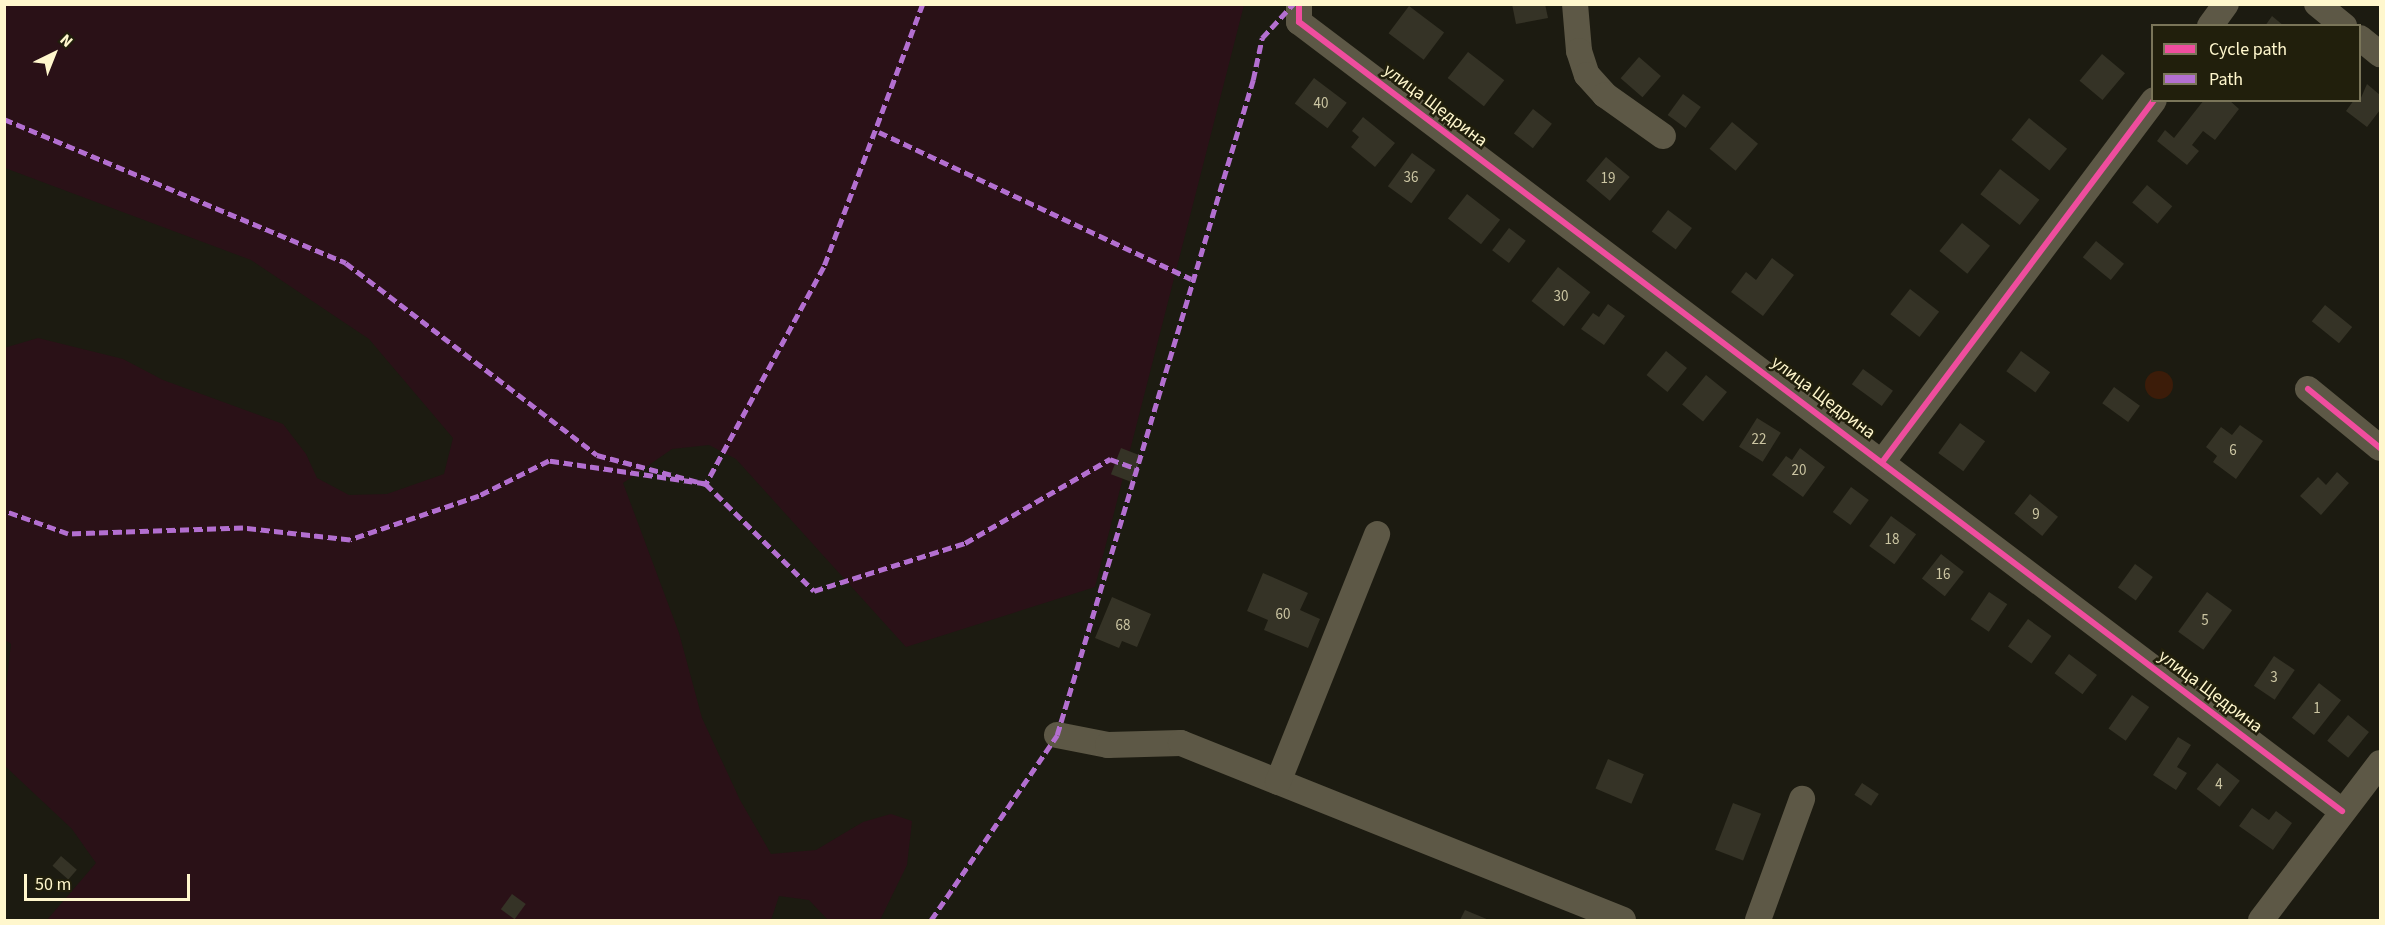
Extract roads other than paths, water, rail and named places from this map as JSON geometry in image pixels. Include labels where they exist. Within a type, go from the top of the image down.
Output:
[{"type":"street","name":"улица Щедрина","points":[[1299,4],[1299,22],[1883,461],[2342,811]]},
{"type":"street","points":[[1575,4],[1579,51],[1587,75],[1605,95],[1663,136]]},
{"type":"street","points":[[2211,24],[2226,4]]},
{"type":"street","points":[[2317,4],[2342,24]]},
{"type":"street","points":[[2361,39],[2380,54]]},
{"type":"street","points":[[1883,461],[2152,102]]},
{"type":"street","points":[[2308,389],[2380,448]]},
{"type":"street","points":[[1278,782],[1377,534]]},
{"type":"street","points":[[1057,735],[1108,745],[1181,743],[1623,921]]},
{"type":"street","points":[[2261,921],[2380,763]]},
{"type":"street","points":[[1758,921],[1802,799]]}]
